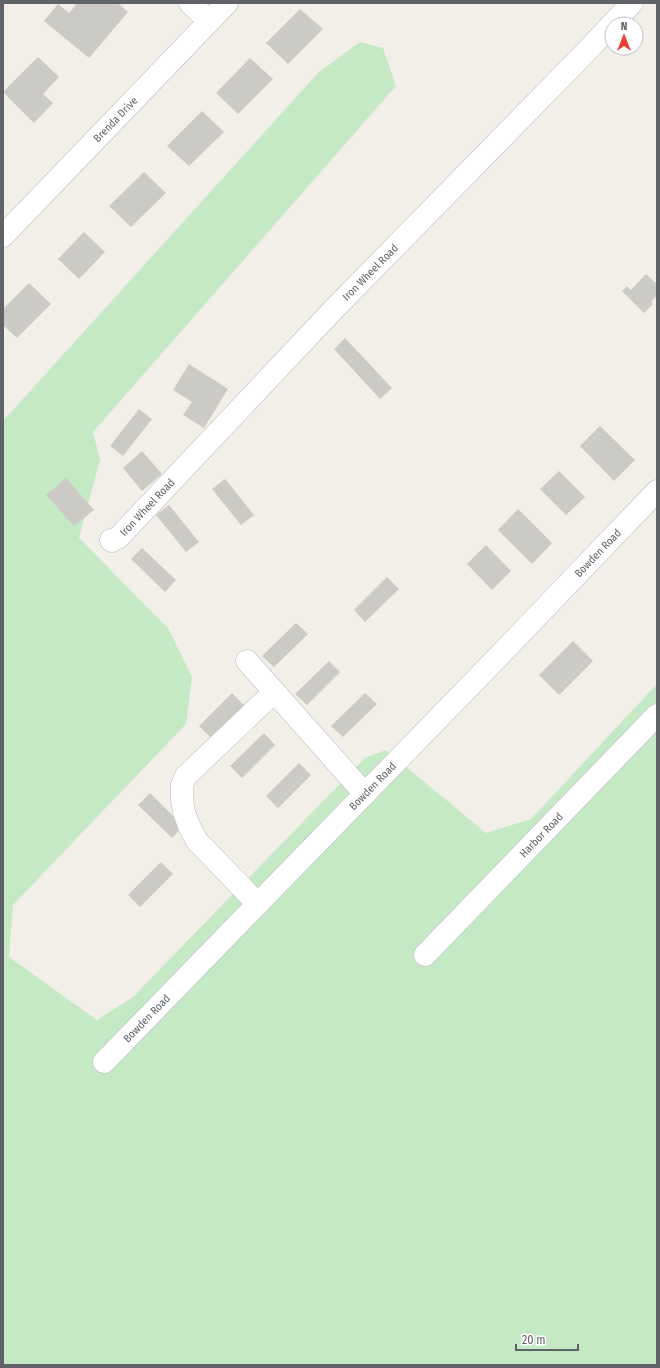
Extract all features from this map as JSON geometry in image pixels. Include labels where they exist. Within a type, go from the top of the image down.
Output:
[{"type":"street","points":[[190,3],[210,21]]},
{"type":"street","name":"Brenda Drive","points":[[3,236],[227,3]]},
{"type":"street","name":"Iron Wheel Road","points":[[112,541],[111,540],[118,538],[334,309],[632,3]]},
{"type":"street","name":"Bowden Road","points":[[104,1062],[657,491]]},
{"type":"street","points":[[246,661],[365,794]]},
{"type":"street","points":[[258,904],[197,841],[184,812],[182,785],[186,776],[274,692]]},
{"type":"street","name":"Harbor Road","points":[[425,955],[657,714]]},
{"type":"green space","points":[[360,42],[383,48],[396,86],[93,432],[100,460],[79,538],[168,628],[192,677],[186,724],[13,905],[9,957],[97,1020],[133,997],[365,758],[386,750],[486,833],[531,819],[657,684],[657,1365],[3,1365],[3,421],[318,73]]},
{"type":"building","points":[[73,3],[118,3],[128,12],[89,58],[44,21],[58,4],[69,13],[76,5]]},
{"type":"building","points":[[300,9],[323,29],[288,64],[266,43]]},
{"type":"building","points":[[38,57],[59,77],[43,94],[53,103],[34,123],[3,92]]},
{"type":"building","points":[[250,58],[273,79],[238,114],[216,93]]},
{"type":"building","points":[[202,111],[224,132],[189,166],[167,146]]},
{"type":"building","points":[[144,172],[166,193],[131,227],[109,206]]},
{"type":"building","points":[[84,232],[105,252],[79,279],[58,259]]},
{"type":"building","points":[[646,274],[657,284],[657,295],[651,302],[653,304],[644,313],[622,291],[627,286],[631,290]]},
{"type":"building","points":[[29,283],[51,304],[17,338],[3,325],[3,309]]},
{"type":"building","points":[[345,338],[392,388],[380,399],[334,349]]},
{"type":"building","points":[[189,364],[228,389],[204,428],[183,415],[192,402],[173,390]]},
{"type":"building","points":[[139,409],[152,419],[123,456],[110,446]]},
{"type":"building","points":[[600,426],[635,460],[614,481],[580,446]]},
{"type":"building","points":[[142,451],[162,474],[142,491],[123,468]]},
{"type":"building","points":[[559,471],[585,497],[566,515],[540,489]]},
{"type":"building","points":[[66,478],[94,510],[74,526],[46,495]]},
{"type":"building","points":[[225,479],[254,515],[241,525],[212,489]]},
{"type":"building","points":[[169,505],[199,542],[186,552],[156,515]]},
{"type":"building","points":[[518,509],[552,543],[532,564],[498,530]]},
{"type":"building","points":[[486,545],[511,571],[492,590],[467,564]]},
{"type":"building","points":[[142,548],[176,580],[165,592],[131,559]]},
{"type":"building","points":[[387,577],[399,589],[365,622],[354,610]]},
{"type":"building","points":[[296,623],[308,634],[274,667],[262,656]]},
{"type":"building","points":[[573,641],[593,661],[559,695],[539,675]]},
{"type":"building","points":[[329,661],[340,672],[307,705],[295,694]]},
{"type":"building","points":[[232,693],[244,705],[211,738],[199,726]]},
{"type":"building","points":[[365,693],[377,704],[343,737],[331,726]]},
{"type":"building","points":[[264,733],[275,745],[242,778],[230,766]]},
{"type":"building","points":[[299,763],[311,775],[278,808],[266,796]]},
{"type":"building","points":[[150,793],[183,826],[172,838],[138,805]]},
{"type":"building","points":[[161,862],[173,874],[140,907],[128,895]]}]
